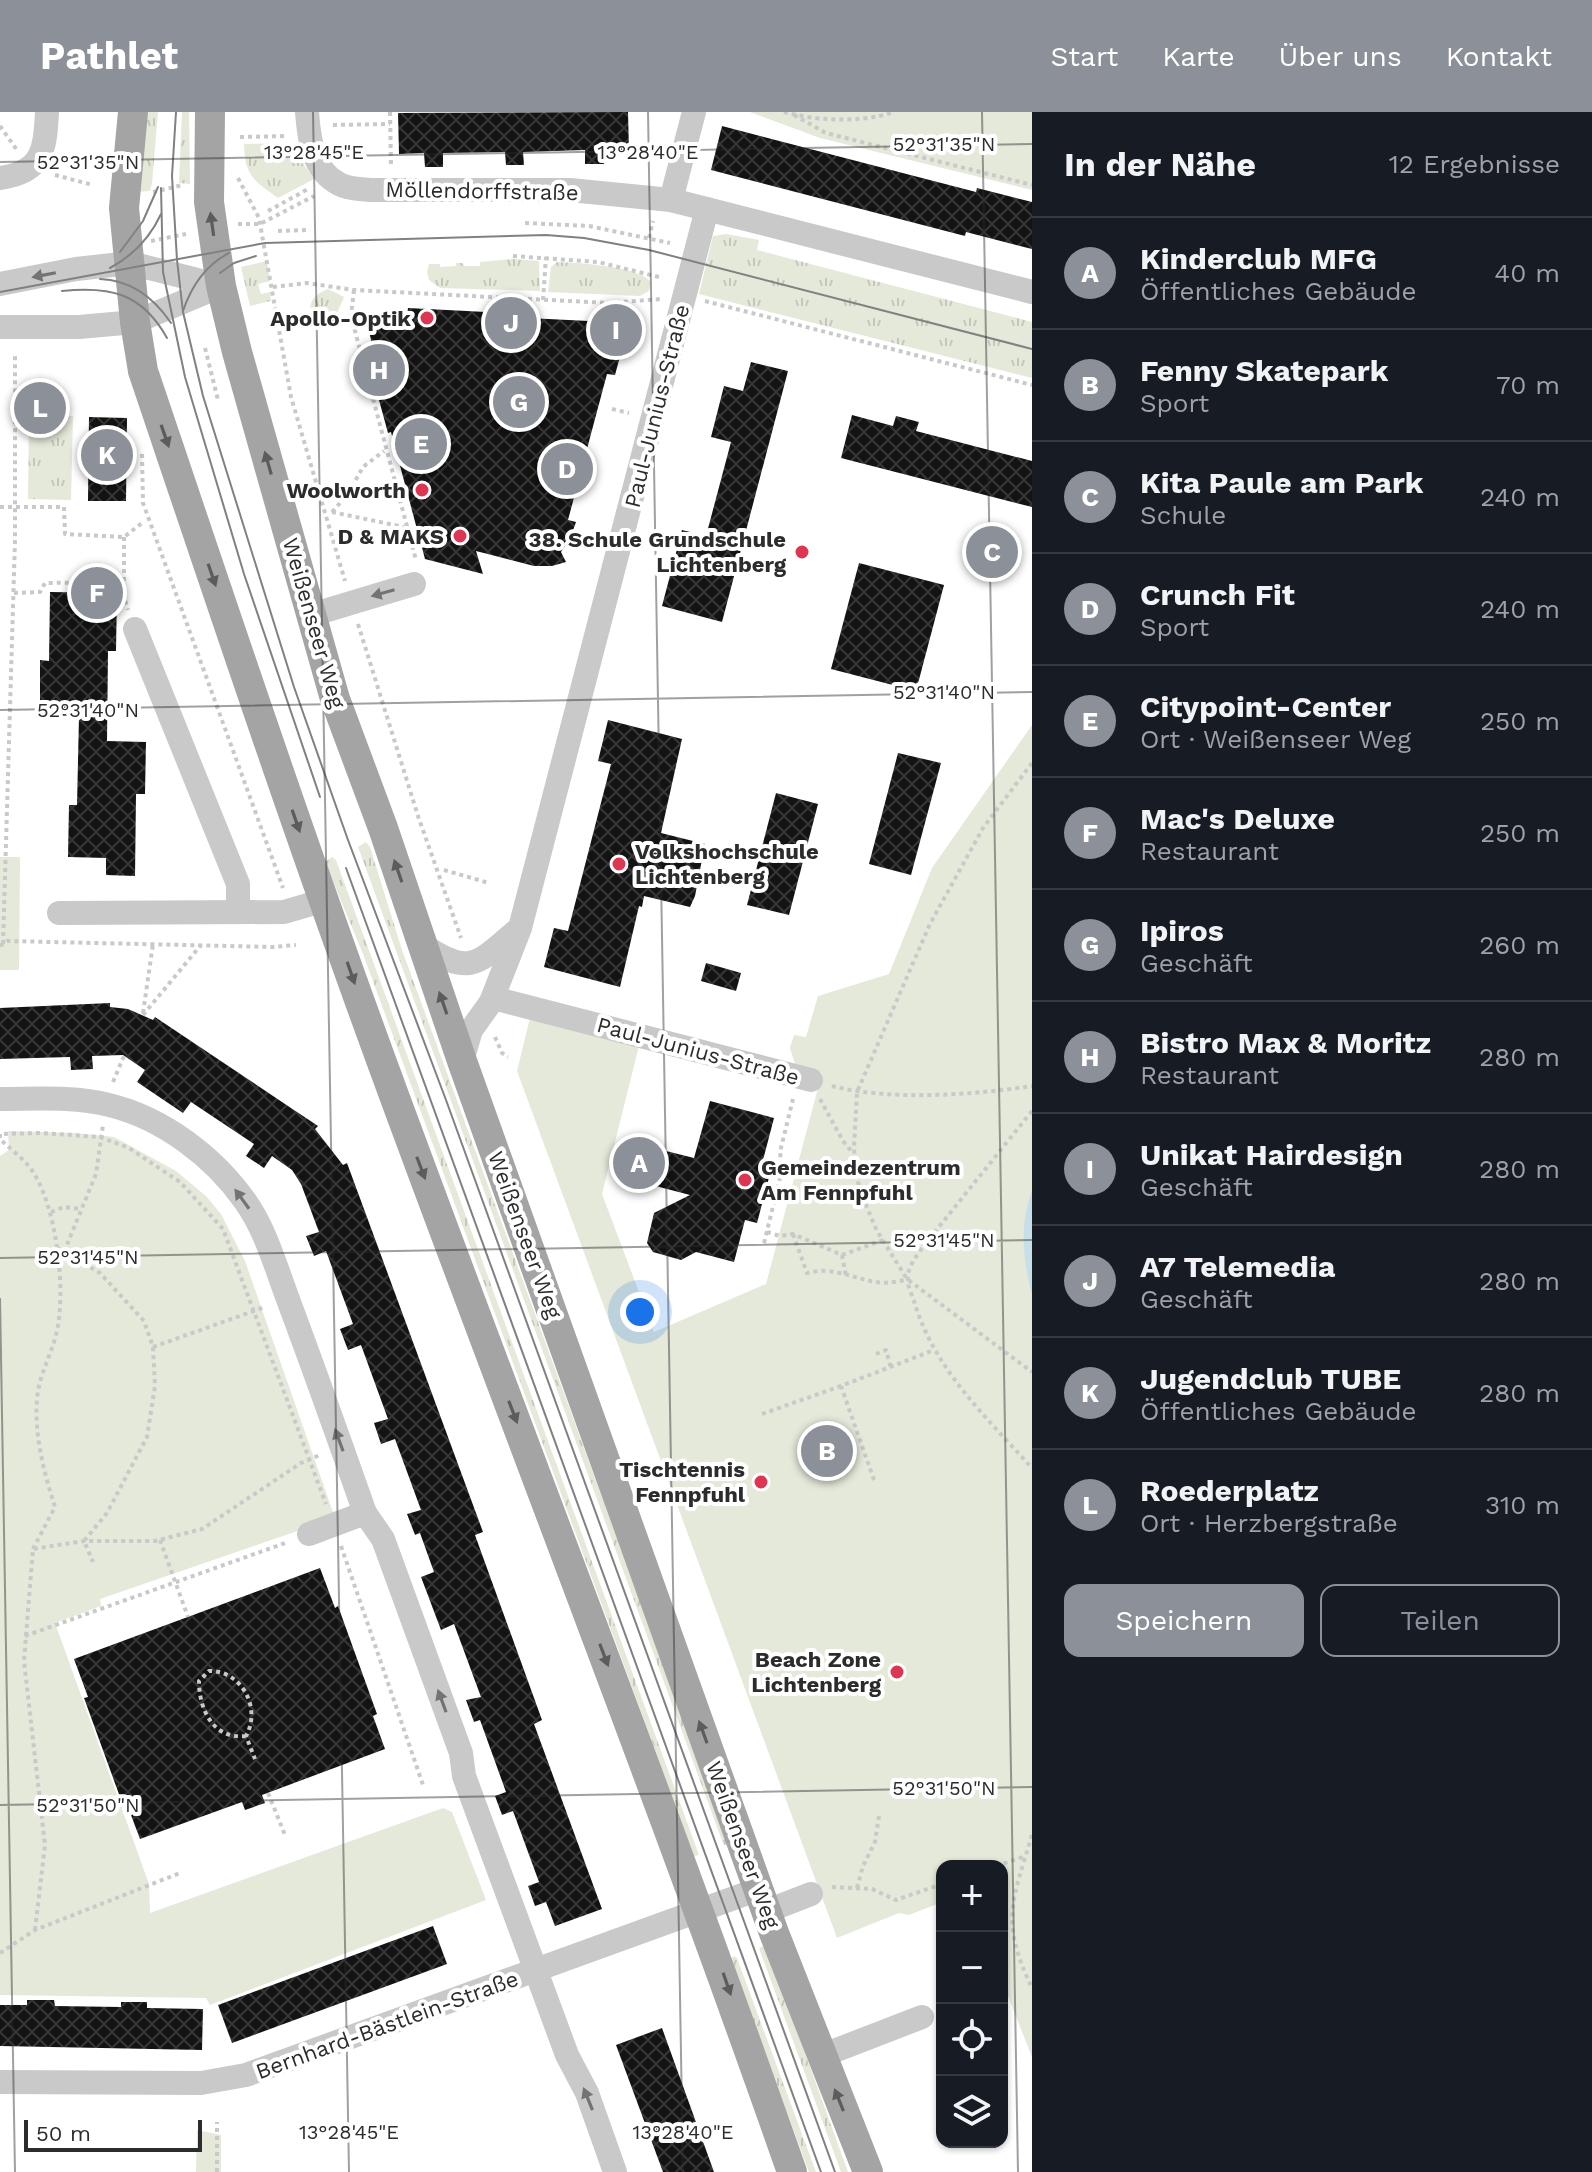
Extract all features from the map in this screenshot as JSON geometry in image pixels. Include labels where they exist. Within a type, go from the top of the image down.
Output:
[{"type":"main road","points":[[133,112],[124,195],[135,322],[148,385],[394,1095],[700,1911],[792,2172]]},
{"type":"main road","points":[[210,112],[224,183],[209,202],[221,286]]},
{"type":"main road","name":"Weißenseer Weg","points":[[221,286],[335,699],[763,1900],[868,2172]]},
{"type":"street","points":[[0,178],[31,169],[42,155],[47,112]]},
{"type":"street","points":[[671,200],[694,112]]},
{"type":"street","points":[[314,124],[317,162],[328,183]]},
{"type":"street","name":"Möllendorffstraße","points":[[328,183],[370,190],[570,190],[671,200],[707,209]]},
{"type":"street","points":[[707,209],[1032,292]]},
{"type":"street","name":"Paul-Junius-Straße","points":[[462,1061],[471,1030],[493,998],[520,928],[707,209]]},
{"type":"street","points":[[0,284],[130,263],[221,286]]},
{"type":"street","points":[[0,327],[135,322],[221,286]]},
{"type":"street","points":[[311,615],[351,602],[416,574]]},
{"type":"street","points":[[135,629],[238,884],[238,912]]},
{"type":"street","points":[[59,913],[284,912],[325,900]]},
{"type":"street","points":[[423,945],[447,961],[459,964],[486,957],[520,928]]},
{"type":"street","name":"Paul-Junius-Straße","points":[[493,998],[809,1083]]},
{"type":"street","points":[[0,1099],[79,1100],[107,1104],[146,1118],[174,1134],[214,1165],[247,1203],[259,1225],[291,1309],[365,1513],[383,1539],[461,1753],[464,1776],[567,2055],[587,2093],[615,2172]]},
{"type":"street","points":[[309,1534],[365,1513]]},
{"type":"street","name":"Bernhard-Bästlein-Straße","points":[[0,2082],[201,2083],[246,2075],[700,1911],[811,1894]]},
{"type":"street","points":[[821,2056],[922,2017]]},
{"type":"path","points":[[390,112],[392,171]]},
{"type":"path","points":[[784,112],[849,119],[894,112]]},
{"type":"path","points":[[794,115],[826,133],[1032,185]]},
{"type":"path","points":[[240,137],[314,124],[390,124]]},
{"type":"path","points":[[56,176],[93,185]]},
{"type":"path","points":[[124,195],[148,194],[178,185],[224,183],[260,224],[291,397],[404,773],[464,948]]},
{"type":"path","points":[[268,211],[328,183]]},
{"type":"path","points":[[235,224],[260,224],[328,183]]},
{"type":"path","points":[[525,223],[589,226],[670,243]]},
{"type":"path","points":[[278,231],[308,230]]},
{"type":"path","points":[[513,256],[598,262],[663,278]]},
{"type":"path","points":[[543,300],[546,257]]},
{"type":"path","points":[[273,287],[307,283],[354,290],[609,303],[685,296],[1032,385]]},
{"type":"path","points":[[354,290],[351,316],[416,574]]},
{"type":"path","points":[[205,348],[218,400]]},
{"type":"path","points":[[1,945],[14,593],[15,354]]},
{"type":"path","points":[[142,449],[143,503],[221,729],[287,897],[284,912]]},
{"type":"path","points":[[385,450],[363,467],[348,494],[332,512],[405,527]]},
{"type":"path","points":[[0,507],[64,507],[65,534],[124,537],[142,523]]},
{"type":"path","points":[[124,537],[124,597]]},
{"type":"path","points":[[14,593],[40,592],[45,583],[124,582]]},
{"type":"path","points":[[0,691],[10,691]]},
{"type":"path","points":[[221,729],[237,723]]},
{"type":"path","points":[[1032,763],[983,828],[930,924],[857,1092],[854,1155],[860,1191],[883,1240],[907,1279],[921,1325],[934,1350],[964,1392],[1032,1468]]},
{"type":"path","points":[[396,776],[404,773]]},
{"type":"path","points":[[444,870],[489,883]]},
{"type":"path","points":[[1,945],[7,941],[296,945]]},
{"type":"path","points":[[153,944],[143,1015],[201,945]]},
{"type":"path","points":[[493,1033],[502,1053],[508,1057]]},
{"type":"path","points":[[64,1252],[96,1174],[107,1104],[124,1056]]},
{"type":"path","points":[[809,1083],[854,1155]]},
{"type":"path","points":[[764,1243],[782,1170],[780,1152],[809,1083]]},
{"type":"path","points":[[857,1092],[877,1095],[937,1093],[1032,1086]]},
{"type":"path","points":[[907,1279],[912,1263],[922,1248],[1032,1111]]},
{"type":"path","points":[[35,1930],[45,1845],[24,1661],[33,1549],[55,1507],[40,1458],[37,1402],[41,1372],[57,1333],[59,1281],[51,1212],[31,1169],[0,1139],[0,1134],[100,1137],[129,1148],[180,1182],[223,1229],[310,1459],[423,1785]]},
{"type":"path","points":[[51,1212],[64,1207],[81,1209]]},
{"type":"path","points":[[767,1232],[780,1236],[793,1234],[842,1255],[883,1240]]},
{"type":"path","points":[[793,1234],[807,1273],[826,1271],[870,1282],[893,1283],[907,1279]]},
{"type":"path","points":[[56,1247],[100,1273],[144,1321],[153,1347],[155,1386],[147,1437],[107,1513],[84,1541]]},
{"type":"path","points":[[842,1255],[846,1276]]},
{"type":"path","points":[[907,1279],[1032,1372]]},
{"type":"path","points":[[153,1347],[263,1306],[291,1309]]},
{"type":"path","points":[[876,1354],[886,1350],[891,1368]]},
{"type":"path","points":[[762,1414],[934,1350]]},
{"type":"path","points":[[841,1386],[874,1480]]},
{"type":"path","points":[[33,1549],[84,1541],[160,1540],[202,1529],[310,1459],[342,1448]]},
{"type":"path","points":[[25,1636],[309,1534]]},
{"type":"path","points":[[160,1540],[188,1617]]},
{"type":"path","points":[[84,1541],[93,1562]]},
{"type":"path","points":[[209,1671],[221,1671],[236,1679],[246,1692],[252,1712],[251,1727],[246,1736],[234,1737],[220,1730],[207,1716],[199,1698],[199,1681],[209,1671]]},
{"type":"path","points":[[246,1736],[255,1759]]},
{"type":"path","points":[[268,1793],[285,1835]]},
{"type":"path","points":[[857,1888],[863,1866],[875,1842],[879,1816]]},
{"type":"path","points":[[1031,1839],[1010,1912],[1015,1943],[1032,1988]]},
{"type":"path","points":[[1008,1862],[1026,1856]]},
{"type":"path","points":[[0,1953],[35,1930],[180,1873]]},
{"type":"path","points":[[811,1894],[837,1886],[872,1889],[896,1900],[936,1886]]},
{"type":"path","points":[[217,2122],[217,2172]]},
{"type":"green space","points":[[148,112],[158,112],[152,183],[150,191],[136,192]]},
{"type":"green space","points":[[182,112],[189,112],[190,184],[179,183]]},
{"type":"green space","points":[[750,112],[1032,112],[1032,190],[820,138]]},
{"type":"green space","points":[[297,143],[299,158],[314,179],[278,198],[252,176],[246,163],[244,144]]},
{"type":"green space","points":[[726,234],[759,240],[757,250],[1032,322],[1032,378],[699,294],[713,236]]},
{"type":"green space","points":[[513,259],[539,261],[540,291],[440,288],[429,280],[427,272],[429,264],[440,264],[440,267],[456,266],[456,263],[480,266],[480,262]]},
{"type":"green space","points":[[267,261],[270,281],[258,284],[261,294],[270,292],[271,301],[250,306],[241,267]]},
{"type":"green space","points":[[557,262],[607,266],[634,272],[651,282],[649,291],[640,296],[548,292],[551,267]]},
{"type":"green space","points":[[328,289],[344,297],[338,311],[340,325],[324,329],[311,318],[310,308],[315,297]]},
{"type":"green space","points":[[29,415],[73,416],[71,500],[28,499]]},
{"type":"green space","points":[[1032,725],[1032,2057],[1008,1996],[1008,1860],[936,1860],[936,1904],[909,1915],[899,1913],[837,1938],[517,1071],[530,1018],[639,1046],[602,1194],[654,1332],[766,1284],[822,1073],[795,1064],[790,1048],[794,1035],[806,1037],[818,996],[889,974],[932,868]]},
{"type":"green space","points":[[366,842],[402,950],[728,1842],[724,1846],[358,847]]},
{"type":"green space","points":[[0,857],[20,857],[19,970],[0,970]]},
{"type":"green space","points":[[332,857],[336,860],[699,1855],[694,1856],[363,954],[325,862]]},
{"type":"green space","points":[[8,1131],[114,1137],[176,1171],[206,1196],[221,1214],[245,1261],[335,1518],[100,1599],[101,1606],[55,1623],[149,1884],[150,1913],[443,1808],[452,1812],[486,1900],[210,2005],[206,1998],[0,1995],[0,1156],[9,1150]]},
{"type":"green space","points":[[766,1945],[848,2172],[841,2172],[759,1948]]},
{"type":"green space","points":[[734,1956],[816,2172],[809,2172],[731,1959]]},
{"type":"green space","points":[[197,2130],[221,2135],[221,2172],[196,2172]]},
{"type":"water","points":[[1032,1191],[1032,1295],[1024,1243],[1025,1217]]},
{"type":"building","points":[[628,112],[629,150],[603,150],[604,164],[585,164],[585,150],[523,152],[524,165],[506,165],[505,152],[443,153],[443,167],[425,167],[424,153],[399,154],[398,113]]},
{"type":"building","points":[[722,126],[976,192],[977,188],[1032,202],[1032,249],[966,232],[965,236],[711,170]]},
{"type":"building","points":[[408,308],[486,312],[486,316],[629,323],[615,375],[607,374],[568,520],[576,522],[561,552],[566,562],[534,566],[476,551],[483,574],[425,559],[367,356],[374,353],[365,314],[407,316]]},
{"type":"building","points":[[751,362],[788,371],[722,622],[662,606],[682,530],[706,536],[731,442],[711,437],[724,386],[743,391]]},
{"type":"building","points":[[852,415],[893,426],[896,416],[919,422],[916,431],[1032,461],[1032,507],[841,458]]},
{"type":"building","points":[[89,417],[127,418],[126,501],[88,501]]},
{"type":"building","points":[[859,563],[944,585],[916,691],[831,669]]},
{"type":"building","points":[[50,592],[117,593],[116,651],[108,651],[107,741],[146,742],[145,794],[136,794],[135,876],[106,875],[106,858],[68,857],[69,805],[77,805],[79,716],[40,715],[40,660],[49,661]]},
{"type":"building","name":"Volkshochschule Lichtenberg","points":[[608,720],[682,739],[661,833],[705,844],[690,907],[644,896],[620,987],[544,967],[554,928],[568,931],[611,764],[598,761]]},
{"type":"building","points":[[898,753],[941,763],[911,875],[869,864]]},
{"type":"building","points":[[776,793],[818,804],[789,915],[747,905]]},
{"type":"building","points":[[706,963],[741,973],[736,991],[701,981]]},
{"type":"building","points":[[110,1003],[110,1007],[128,1009],[153,1020],[155,1017],[318,1126],[315,1129],[343,1165],[347,1163],[483,1532],[475,1535],[542,1720],[534,1724],[602,1909],[555,1926],[546,1902],[535,1906],[528,1886],[539,1882],[513,1811],[502,1815],[495,1796],[506,1792],[480,1720],[474,1722],[466,1700],[481,1697],[454,1624],[441,1630],[421,1577],[434,1572],[420,1533],[415,1535],[407,1514],[421,1510],[395,1439],[381,1444],[374,1423],[388,1419],[361,1345],[348,1350],[340,1329],[353,1324],[326,1251],[314,1256],[306,1236],[319,1232],[301,1184],[292,1170],[272,1156],[264,1168],[246,1156],[254,1144],[191,1102],[183,1113],[137,1082],[145,1070],[123,1055],[92,1056],[93,1069],[71,1070],[70,1057],[0,1059],[0,1008]]},
{"type":"building","name":"Gemeindezentrum Am Fennpfuhl","points":[[710,1101],[774,1118],[762,1164],[772,1166],[757,1223],[745,1220],[734,1262],[696,1252],[681,1260],[653,1252],[647,1243],[654,1213],[690,1195],[621,1177],[630,1142],[694,1158]]},
{"type":"building","points":[[320,1568],[335,1608],[338,1606],[377,1714],[373,1716],[385,1749],[262,1795],[265,1803],[245,1810],[242,1802],[140,1839],[128,1807],[124,1808],[84,1698],[88,1697],[74,1659]]},
{"type":"building","points":[[433,1926],[447,1964],[232,2043],[218,2005]]},
{"type":"building","points":[[27,2000],[54,2000],[55,2006],[121,2007],[121,2002],[147,2002],[147,2008],[203,2009],[202,2050],[0,2046],[0,2005],[27,2005]]},
{"type":"building","points":[[662,2028],[714,2172],[663,2172],[616,2045]]},
{"type":"tram line","points":[[176,112],[172,176],[183,312],[203,396],[294,687],[835,2172]]},
{"type":"tram line","points":[[120,252],[143,221],[158,187]]},
{"type":"tram line","points":[[161,188],[163,272],[185,377],[244,574],[320,797]]},
{"type":"tram line","points":[[110,268],[140,245],[161,214]]},
{"type":"tram line","points":[[0,292],[265,243],[546,235],[584,238],[649,250],[1032,349]]},
{"type":"tram line","points":[[183,311],[200,278],[229,253]]},
{"type":"tram line","points":[[220,273],[234,263],[256,256]]},
{"type":"tram line","points":[[100,279],[121,283],[140,292],[171,323]]},
{"type":"tram line","points":[[62,291],[95,290],[123,296],[147,311],[167,338]]},
{"type":"tram line","points":[[346,868],[821,2172]]},
{"type":"place","name":"Apollo-Optik","points":[[427,318]]},
{"type":"place","name":"A7 Telemedia","points":[[511,323]]},
{"type":"place","name":"Unikat Hairdesign","points":[[616,330]]},
{"type":"place","name":"Bistro Max & Moritz","points":[[379,370]]},
{"type":"place","name":"Ipiros","points":[[519,402]]},
{"type":"place","name":"Roederplatz","points":[[40,408]]},
{"type":"place","name":"Citypoint-Center","points":[[421,444]]},
{"type":"place","name":"Jugendclub TUBE","points":[[107,455]]},
{"type":"place","name":"Crunch Fit","points":[[567,469]]},
{"type":"place","name":"Woolworth","points":[[422,490]]},
{"type":"place","name":"D & MAKS","points":[[460,536]]},
{"type":"place","name":"38. Schule Grundschule Lichtenberg","points":[[802,552]]},
{"type":"place","name":"Kita Paule am Park","points":[[992,552]]},
{"type":"place","name":"Mac's Deluxe","points":[[97,593]]},
{"type":"place","name":"Volkshochschule Lichtenberg","points":[[619,864]]},
{"type":"place","name":"Kinderclub MFG","points":[[639,1163]]},
{"type":"place","name":"Gemeindezentrum Am Fennpfuhl","points":[[745,1180]]},
{"type":"place","name":"Fenny Skatepark","points":[[827,1451]]},
{"type":"place","name":"Tischtennis Fennpfuhl","points":[[761,1482]]},
{"type":"place","name":"Beach Zone Lichtenberg","points":[[897,1672]]}]
